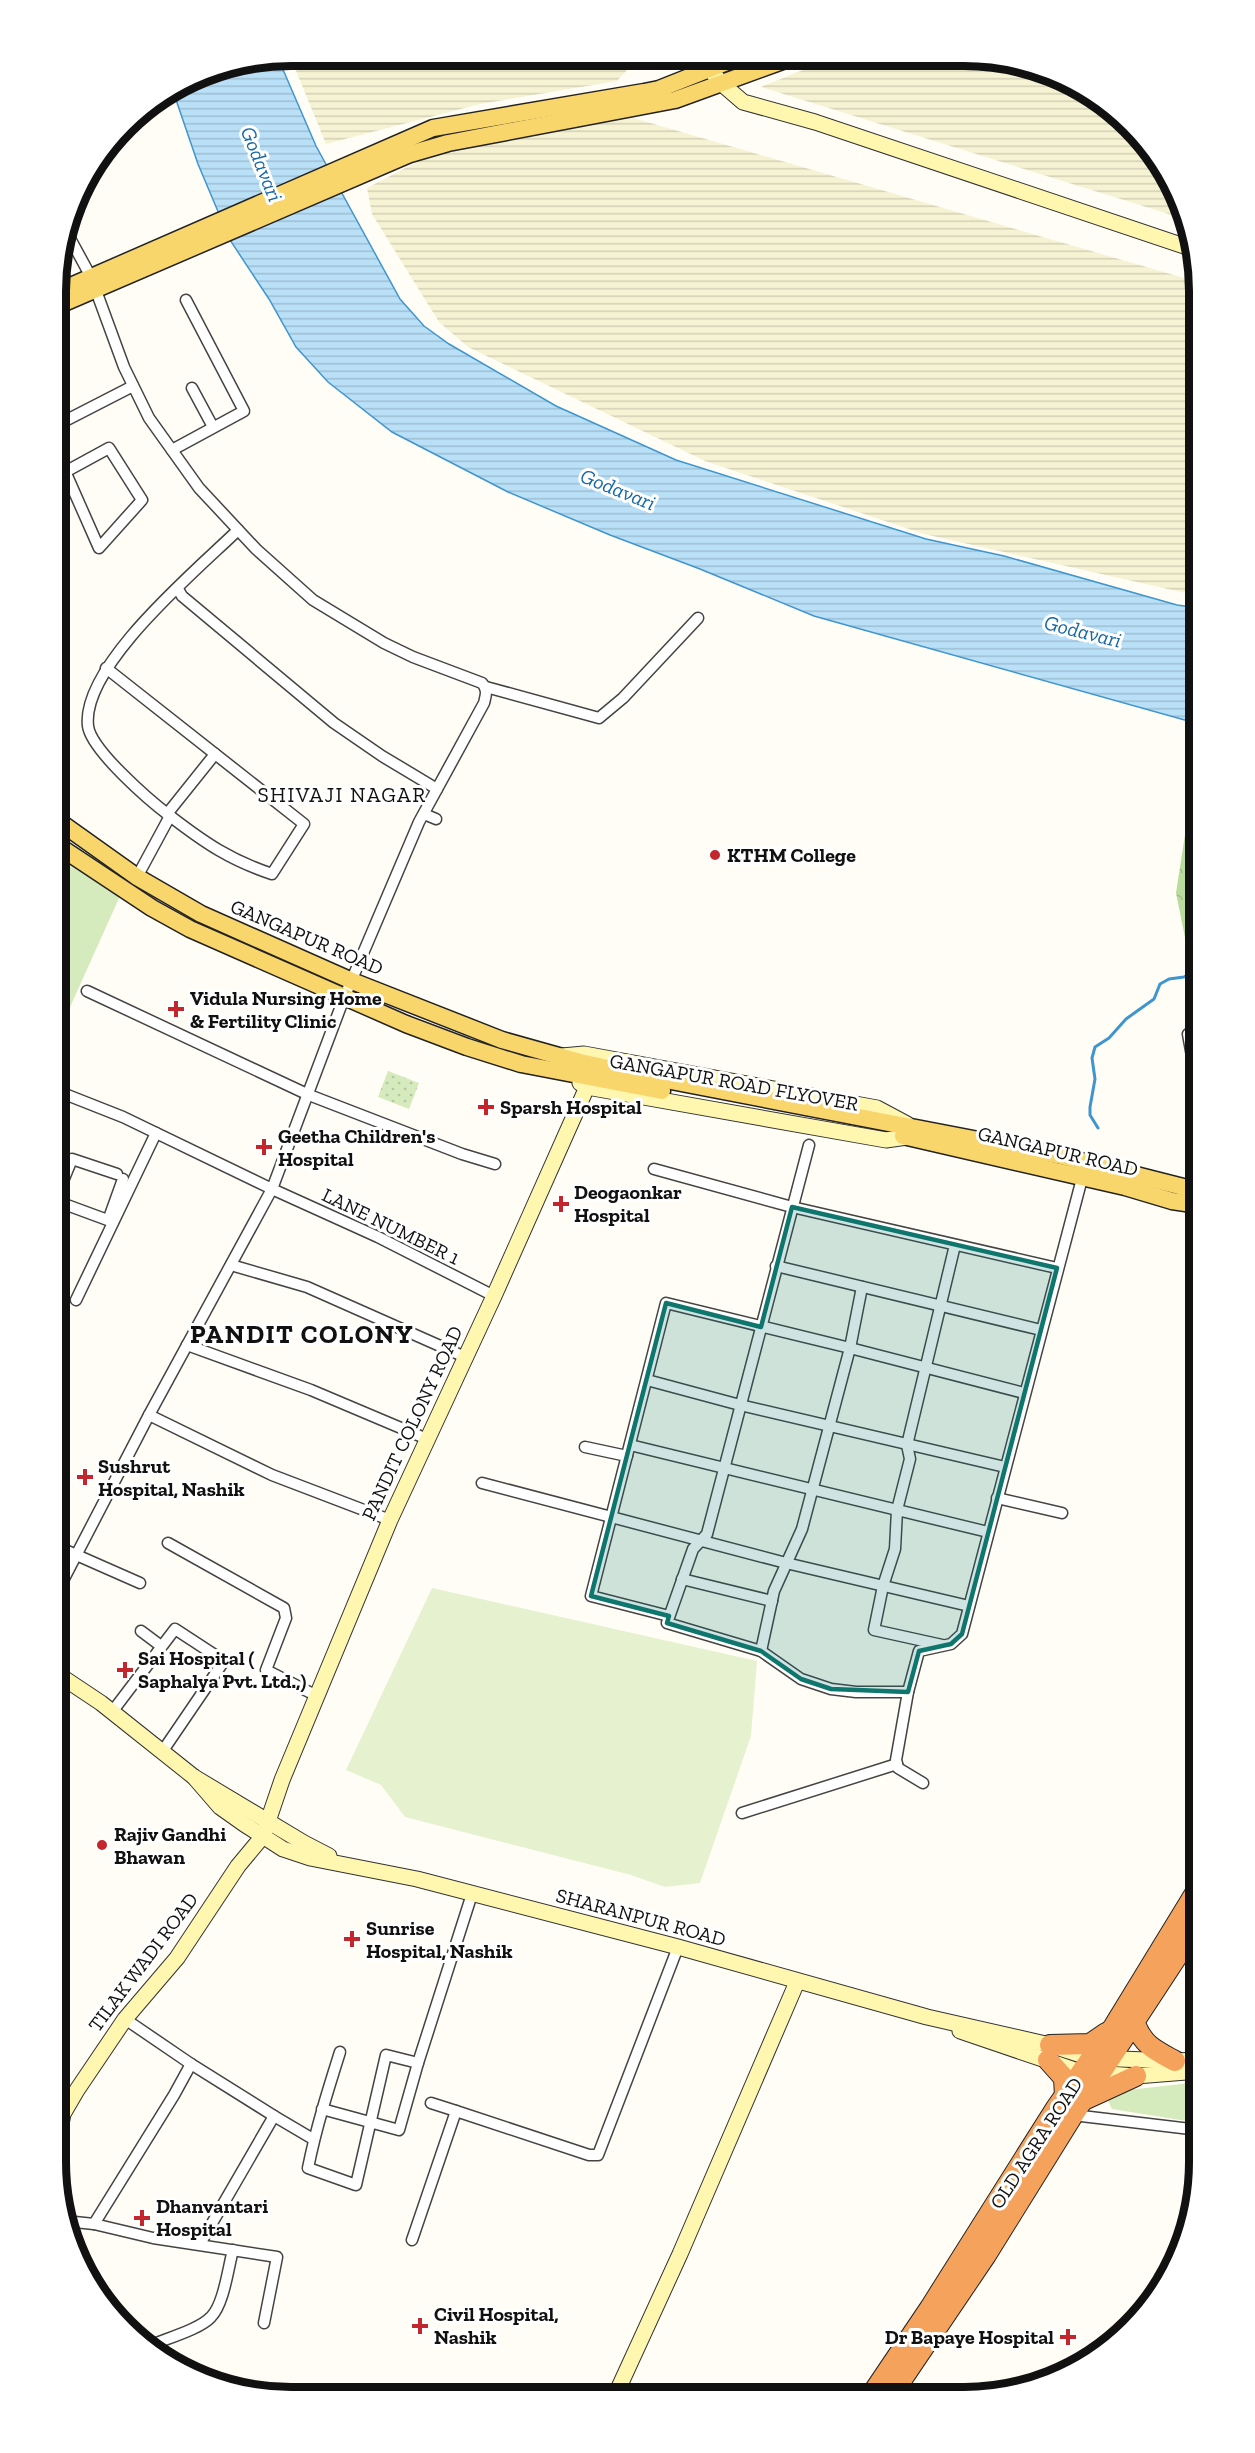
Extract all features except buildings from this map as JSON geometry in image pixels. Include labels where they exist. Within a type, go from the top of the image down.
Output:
[{"type":"highway","name":"OLD AGRA ROAD","points":[[897,2387],[986,2255],[1096,2066],[1114,2026],[1189,1903]]},
{"type":"highway","name":"OLD AGRA ROAD","points":[[1096,2066],[1135,2024],[1189,1944]]},
{"type":"highway","points":[[1135,2024],[1141,2039],[1175,2061]]},
{"type":"highway","points":[[1114,2026],[1090,2044],[1049,2052],[1064,2078],[1074,2104],[1136,2076]]},
{"type":"highway","name":"OLD AGRA ROAD","points":[[877,2387],[1074,2104]]},
{"type":"main road","points":[[199,239],[401,140],[433,128],[644,92],[717,66]]},
{"type":"main road","points":[[66,290],[93,283],[410,154],[448,143],[657,104],[768,66]]},
{"type":"main road","points":[[66,300],[93,283]]},
{"type":"main road","name":"GANGAPUR ROAD","points":[[66,826],[137,877],[201,914],[352,981],[556,1063]]},
{"type":"main road","name":"GANGAPUR ROAD","points":[[66,851],[152,908],[190,929],[344,998],[467,1047],[520,1064],[556,1063]]},
{"type":"main road","name":"GANGAPUR ROAD FLYOVER","points":[[556,1063],[582,1075],[909,1131]]},
{"type":"main road","name":"GANGAPUR ROAD","points":[[909,1131],[1189,1189]]},
{"type":"main road","name":"GANGAPUR ROAD","points":[[1085,1169],[1172,1201],[1189,1204]]},
{"type":"street","points":[[710,69],[721,83],[742,102],[814,122],[1185,246]]},
{"type":"street","points":[[71,242],[93,283],[124,367],[149,418],[199,488],[256,549],[313,600],[384,643],[413,657],[482,683],[486,687],[599,718],[623,698],[698,618]]},
{"type":"street","points":[[172,450],[244,411],[186,300]]},
{"type":"street","points":[[66,420],[133,386]]},
{"type":"street","points":[[192,388],[213,428]]},
{"type":"street","points":[[66,471],[109,448],[142,500],[99,548],[66,474]]},
{"type":"street","points":[[106,668],[304,824],[272,874],[240,863],[201,839],[150,801],[98,748],[88,728],[89,711],[106,668],[152,613],[238,530]]},
{"type":"street","points":[[178,589],[182,596],[334,723],[382,756],[437,789]]},
{"type":"street","points":[[66,1573],[272,1189],[344,998],[424,814],[484,703],[486,687]]},
{"type":"street","points":[[137,877],[169,815],[215,754]]},
{"type":"street","points":[[424,814],[436,819]]},
{"type":"street","points":[[87,991],[309,1095],[462,1154],[495,1164]]},
{"type":"street","points":[[1188,1034],[1189,1040]]},
{"type":"street","points":[[556,1063],[584,1054],[877,1108],[909,1131]]},
{"type":"street","points":[[556,1063],[582,1075],[886,1140],[909,1131]]},
{"type":"street","name":"PANDIT COLONY ROAD","points":[[261,1826],[390,1520],[494,1296],[582,1075]]},
{"type":"street","points":[[66,1095],[123,1117],[272,1189]]},
{"type":"street","points":[[76,1300],[117,1206],[156,1133]]},
{"type":"street","points":[[809,1145],[707,1534],[693,1549],[667,1623],[761,1651],[801,1679],[831,1689],[856,1692],[908,1692]]},
{"type":"street","points":[[66,1175],[72,1159],[120,1176],[117,1206]]},
{"type":"street","points":[[654,1169],[792,1207],[1057,1268]]},
{"type":"street","points":[[923,1782],[898,1768],[897,1764],[897,1748],[908,1692],[919,1651],[951,1644],[962,1634],[1085,1169]]},
{"type":"street","name":"LANE NUMBER 1","points":[[272,1189],[378,1237],[494,1296]]},
{"type":"street","points":[[66,1204],[111,1221]]},
{"type":"street","points":[[945,1646],[874,1630],[883,1586],[895,1549],[897,1510],[910,1459],[907,1445],[955,1245]]},
{"type":"street","points":[[231,1265],[307,1287],[465,1357]]},
{"type":"street","points":[[776,1266],[1041,1330]]},
{"type":"street","points":[[761,1651],[772,1601],[802,1529],[813,1491],[850,1348],[862,1287]]},
{"type":"street","points":[[669,1616],[591,1596],[666,1303],[1024,1393]]},
{"type":"street","points":[[187,1345],[311,1390],[427,1439]]},
{"type":"street","points":[[647,1380],[740,1405],[1005,1467]]},
{"type":"street","points":[[149,1415],[272,1474],[390,1520]]},
{"type":"street","points":[[585,1447],[628,1450],[724,1469],[988,1532]]},
{"type":"street","points":[[482,1483],[786,1563],[969,1606]]},
{"type":"street","points":[[997,1498],[1062,1513]]},
{"type":"street","points":[[168,1543],[284,1608],[286,1618],[266,1670],[317,1696]]},
{"type":"street","points":[[66,1551],[140,1582]]},
{"type":"street","points":[[682,1579],[772,1601]]},
{"type":"street","points":[[107,1707],[175,1629],[224,1661],[162,1752]]},
{"type":"street","points":[[141,1630],[161,1646]]},
{"type":"street","name":"SHARANPUR ROAD","points":[[66,1668],[79,1678],[107,1707]]},
{"type":"street","name":"SHARANPUR ROAD","points":[[66,1680],[107,1707],[194,1777],[220,1807],[242,1814],[310,1858],[342,1863],[472,1894],[678,1947],[1096,2066]]},
{"type":"street","points":[[742,1813],[897,1764]]},
{"type":"street","points":[[242,1814],[281,1838]]},
{"type":"street","name":"TILAK WADI ROAD","points":[[66,2105],[125,2019],[177,1958],[238,1866],[261,1826]]},
{"type":"street","points":[[322,2109],[399,2130],[472,1894]]},
{"type":"street","points":[[431,2103],[589,2155],[598,2155],[678,1947]]},
{"type":"street","points":[[620,2387],[680,2254],[797,1982]]},
{"type":"street","points":[[125,2019],[190,2064],[313,2139]]},
{"type":"street","points":[[340,2052],[313,2139],[308,2168],[356,2186],[386,2055],[418,2063]]},
{"type":"street","points":[[1096,2066],[1189,2060]]},
{"type":"street","points":[[94,2224],[174,2095],[190,2064]]},
{"type":"street","points":[[1096,2066],[1136,2076],[1189,2073]]},
{"type":"street","points":[[1074,2104],[1189,2128]]},
{"type":"street","points":[[412,2240],[456,2111]]},
{"type":"street","points":[[200,2244],[274,2116]]},
{"type":"street","points":[[74,2222],[94,2224],[153,2238],[277,2257],[264,2323]]},
{"type":"street","points":[[157,2343],[205,2323],[212,2316],[218,2307],[233,2250]]},
{"type":"highlighted area","points":[[792,1207],[1057,1268],[962,1634],[951,1644],[919,1651],[908,1692],[831,1689],[801,1679],[761,1651],[667,1623],[669,1616],[591,1596],[666,1303],[761,1327]]},
{"type":"shaded area","points":[[294,66],[631,66],[617,81],[480,104],[326,144]]},
{"type":"shaded area","points":[[813,66],[979,66],[1008,70],[1037,78],[1077,96],[1101,112],[1123,132],[1143,154],[1159,178],[1176,216],[761,87]]},
{"type":"shaded area","points":[[630,117],[1189,279],[1189,594],[924,534],[705,461],[468,347],[439,322],[372,214],[367,188],[436,152]]},
{"type":"green space","points":[[1189,809],[1189,957],[1176,893]]},
{"type":"green space","points":[[66,857],[120,896],[66,1016]]},
{"type":"green space","points":[[388,1071],[419,1083],[409,1109],[378,1097]]},
{"type":"green space","points":[[432,1588],[757,1661],[751,1736],[700,1883],[665,1887],[631,1875],[405,1817],[381,1785],[346,1770]]},
{"type":"green space","points":[[1189,2083],[1189,2121],[1112,2109],[1108,2101],[1112,2095],[1120,2091]]},
{"type":"water","name":"Godavari","points":[[281,66],[316,146],[400,299],[424,326],[449,344],[556,406],[676,460],[926,539],[1004,556],[1189,607],[1189,721],[814,616],[508,492],[392,432],[328,382],[296,347],[269,299],[230,240],[198,164],[175,98],[218,78],[247,70]]},
{"type":"waterway","points":[[1189,938],[1187,943],[1189,958]]},
{"type":"waterway","points":[[1098,1128],[1090,1115],[1095,1079],[1092,1058],[1095,1047],[1109,1038],[1126,1019],[1154,999],[1160,984],[1169,979],[1189,974]]},
{"type":"place","name":"KTHM College","points":[[715,855]]},
{"type":"place","name":"Vidula Nursing Home & Fertility Clinic","points":[[176,1009]]},
{"type":"place","name":"Sparsh Hospital","points":[[486,1107]]},
{"type":"place","name":"Geetha Children's Hospital","points":[[264,1147]]},
{"type":"place","name":"Deogaonkar Hospital","points":[[561,1204]]},
{"type":"place","name":"Sushrut Hospital, Nashik","points":[[85,1477]]},
{"type":"place","name":"Sai Hospital ( Saphalya Pvt. Ltd.,)","points":[[125,1670]]},
{"type":"place","name":"Rajiv Gandhi Bhawan","points":[[102,1845]]},
{"type":"place","name":"Sunrise Hospital, Nashik","points":[[352,1939]]},
{"type":"place","name":"Dhanvantari Hospital","points":[[142,2218]]},
{"type":"place","name":"Civil Hospital, Nashik","points":[[420,2326]]},
{"type":"place","name":"Dr Bapaye Hospital","points":[[1068,2337]]},
{"type":"district","name":"SHIVAJI NAGAR","points":[[342,794]]},
{"type":"district","name":"PANDIT COLONY","points":[[302,1334]]}]
